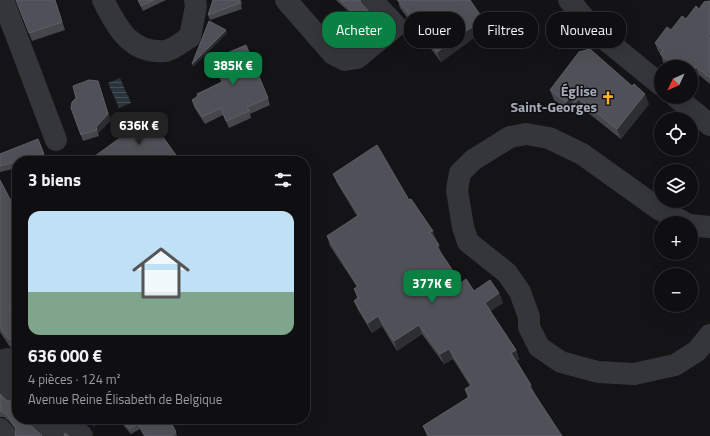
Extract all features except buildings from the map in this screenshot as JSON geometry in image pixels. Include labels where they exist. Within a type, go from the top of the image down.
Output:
[{"type":"street","points":[[3,0],[56,140]]},
{"type":"street","points":[[103,0],[118,29],[140,49],[166,51],[190,37],[196,6],[194,0]]},
{"type":"street","points":[[286,0],[333,54],[345,60],[357,58],[396,26],[372,0]]},
{"type":"street","points":[[570,0],[596,32],[654,79]]},
{"type":"street","points":[[684,104],[710,125]]},
{"type":"street","points":[[672,216],[659,209],[582,154],[549,138],[526,134],[510,137],[473,160],[460,173],[457,190],[463,227],[468,242],[508,273],[520,292],[529,317],[529,327],[539,347],[561,362],[598,372],[634,374],[675,365],[697,351],[710,335]]},
{"type":"street","points":[[698,226],[710,227]]},
{"type":"street","points":[[0,361],[8,359],[12,363]]},
{"type":"street","points":[[0,380],[12,392]]},
{"type":"street","points":[[43,424],[55,436]]},
{"type":"street","points":[[71,424],[82,436]]},
{"type":"street","points":[[0,429],[6,436]]},
{"type":"shaded area","points":[[120,78],[131,103],[119,108],[108,83]]},
{"type":"place","name":"Église Saint-Georges","points":[[608,98]]}]
